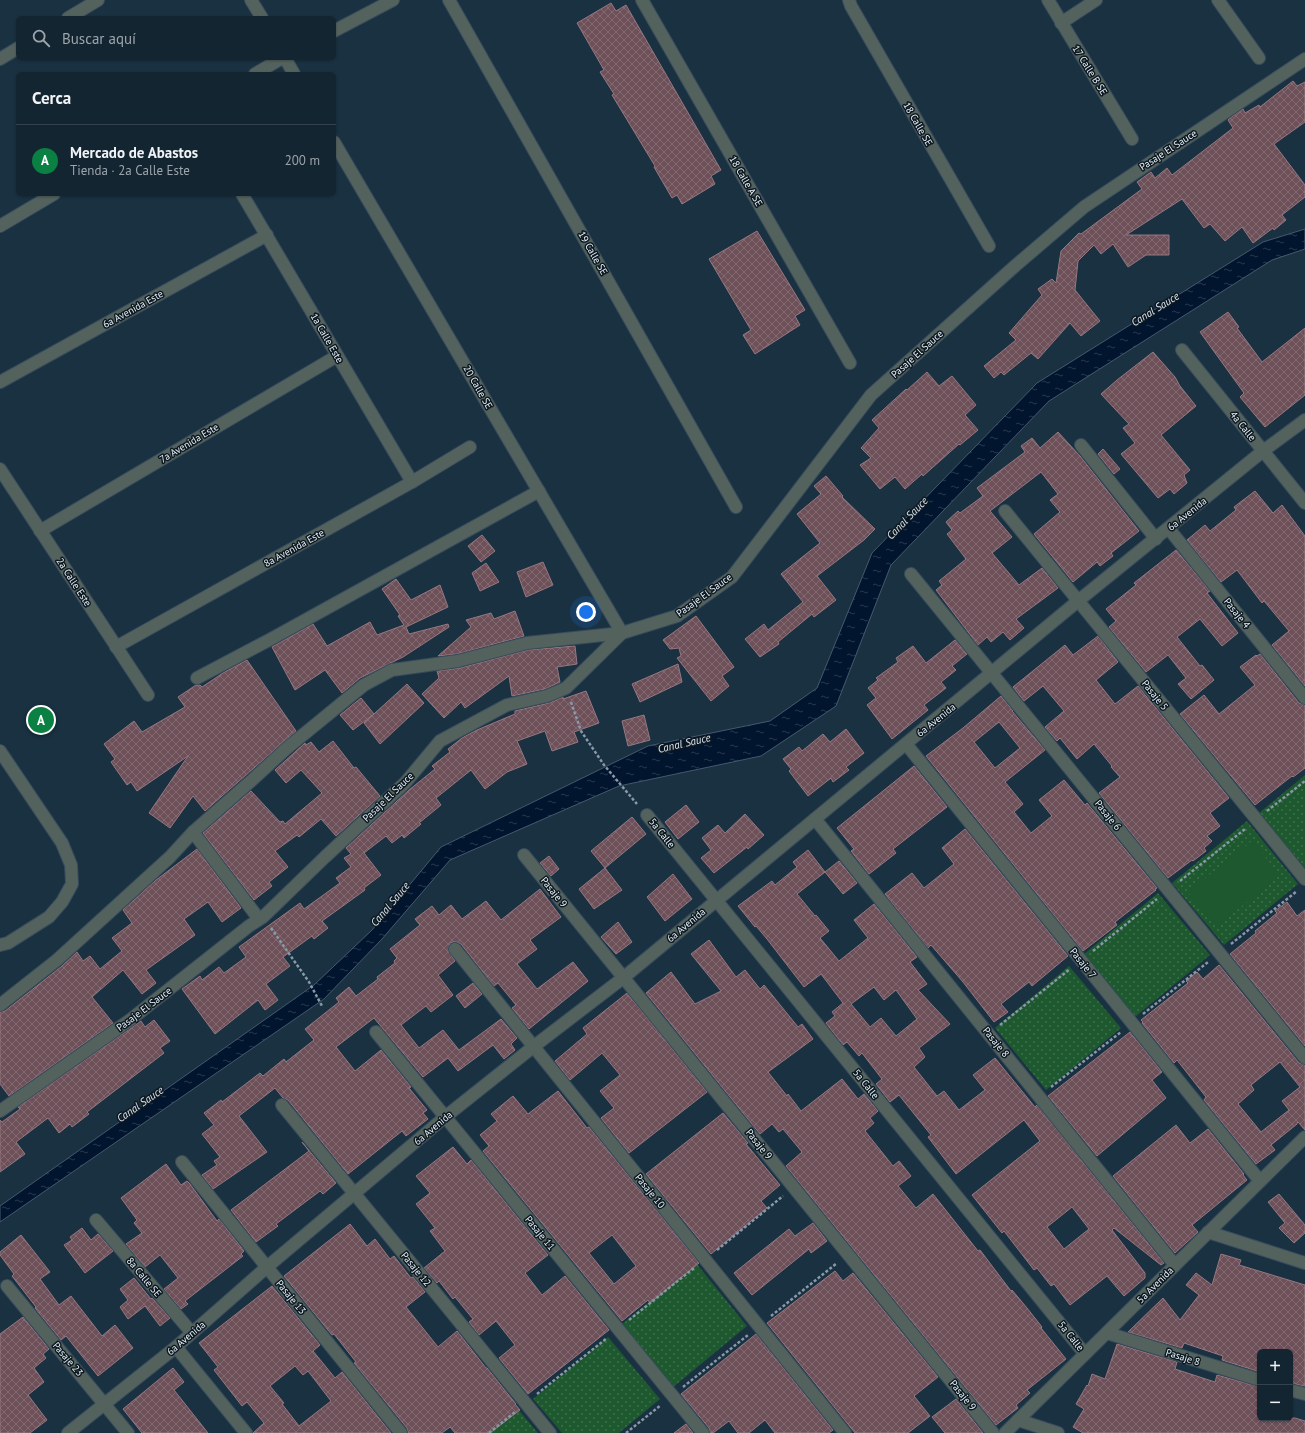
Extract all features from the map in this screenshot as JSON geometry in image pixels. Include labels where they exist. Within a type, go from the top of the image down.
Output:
[{"type":"street","points":[[71,16],[98,0]]},
{"type":"street","points":[[251,0],[261,16]]},
{"type":"street","points":[[336,30],[393,0]]},
{"type":"street","name":"19 Calle SE","points":[[449,0],[736,507]]},
{"type":"street","name":"18 Calle A SE","points":[[642,0],[850,363]]},
{"type":"street","name":"18 Calle SE","points":[[849,0],[880,58],[989,246]]},
{"type":"street","name":"17 Calle B SE","points":[[1048,0],[1132,139]]},
{"type":"street","points":[[1061,23],[1096,0]]},
{"type":"street","points":[[1218,0],[1259,58]]},
{"type":"street","points":[[0,59],[16,49]]},
{"type":"street","name":"Pasaje El Sauce","points":[[0,1111],[130,1020],[261,918],[405,783],[440,741],[507,705],[547,696],[566,688],[622,633],[677,616],[732,577],[871,395],[1015,266],[1084,207],[1305,59]]},
{"type":"street","points":[[259,72],[280,60]]},
{"type":"street","points":[[285,60],[293,72]]},
{"type":"street","name":"20 Calle SE","points":[[336,145],[622,633]]},
{"type":"street","points":[[0,226],[51,196]]},
{"type":"street","name":"1a Calle Este","points":[[243,196],[412,482]]},
{"type":"street","name":"6a Avenida Este","points":[[0,382],[267,235]]},
{"type":"street","name":"4a Calle","points":[[1182,350],[1305,503]]},
{"type":"street","name":"7a Avenida Este","points":[[40,531],[337,356]]},
{"type":"street","name":"6a Avenida","points":[[68,1433],[192,1333],[267,1267],[356,1194],[445,1117],[623,978],[993,673],[1078,601],[1264,451],[1305,420]]},
{"type":"street","points":[[1081,445],[1156,539]]},
{"type":"street","name":"8a Avenida Este","points":[[116,647],[412,482],[470,447]]},
{"type":"street","name":"2a Calle Este","points":[[0,469],[148,695]]},
{"type":"street","points":[[197,678],[539,491]]},
{"type":"street","name":"Pasaje 5","points":[[1005,511],[1305,879]]},
{"type":"street","name":"Pasaje 4","points":[[1169,529],[1305,698]]},
{"type":"street","name":"Pasaje 6","points":[[911,574],[1305,1058]]},
{"type":"street","points":[[0,1005],[57,960],[170,857],[193,832],[251,782],[287,748],[364,685],[392,670],[458,661],[527,643],[622,633]]},
{"type":"street","name":"Pasaje 7","points":[[906,744],[1260,1181]]},
{"type":"street","points":[[0,752],[62,843],[70,865],[72,884],[62,902],[48,917],[8,943],[0,945]]},
{"type":"street","name":"5a Calle","points":[[647,815],[1085,1354]]},
{"type":"street","name":"Pasaje 8","points":[[815,819],[1175,1265]]},
{"type":"street","points":[[193,832],[261,918]]},
{"type":"street","name":"Pasaje 9","points":[[524,855],[993,1433]]},
{"type":"street","name":"Pasaje 10","points":[[455,949],[845,1433]]},
{"type":"street","name":"Pasaje 11","points":[[376,1032],[703,1433]]},
{"type":"street","name":"Pasaje 12","points":[[282,1105],[550,1433]]},
{"type":"street","name":"5a Avenida","points":[[1005,1433],[1304,1138]]},
{"type":"street","name":"Pasaje 13","points":[[182,1162],[401,1433]]},
{"type":"street","name":"8a Calle SE","points":[[96,1220],[192,1333]]},
{"type":"street","points":[[1208,1232],[1305,1263]]},
{"type":"street","name":"Pasaje 23","points":[[7,1286],[128,1433]]},
{"type":"street","name":"Pasaje 8","points":[[1107,1333],[1257,1379]]},
{"type":"street","points":[[176,1346],[246,1433]]},
{"type":"street","points":[[1293,1391],[1305,1394]]},
{"type":"street","points":[[1018,1420],[1058,1433]]},
{"type":"path","points":[[566,688],[581,731],[622,788],[647,815]]},
{"type":"path","points":[[989,1034],[1305,781]]},
{"type":"path","points":[[1040,1096],[1299,890]]},
{"type":"path","points":[[261,918],[309,982],[322,1006]]},
{"type":"path","points":[[489,1433],[794,1187]]},
{"type":"path","points":[[626,1433],[848,1254]]},
{"type":"green space","points":[[1305,775],[1305,868],[1259,813]]},
{"type":"green space","points":[[1247,821],[1298,884],[1224,945],[1172,883]]},
{"type":"green space","points":[[1252,841],[1280,875],[1216,927],[1188,892]]},
{"type":"green space","points":[[1158,893],[1210,955],[1135,1017],[1083,955]]},
{"type":"green space","points":[[1069,966],[1121,1028],[1046,1090],[995,1028]]},
{"type":"green space","points":[[696,1263],[747,1326],[672,1388],[621,1325]]},
{"type":"green space","points":[[608,1337],[660,1399],[619,1433],[562,1433],[533,1399]]},
{"type":"green space","points":[[517,1408],[538,1433],[486,1433]]},
{"type":"water","name":"Canal Sauce","points":[[1305,229],[1305,249],[1272,260],[1049,401],[891,565],[836,706],[761,756],[619,786],[450,860],[382,939],[324,999],[0,1222],[0,1206],[314,985],[372,930],[441,847],[648,746],[770,721],[817,688],[872,553],[1037,383],[1263,242]]},
{"type":"building","points":[[611,3],[616,11],[626,5],[721,170],[711,176],[715,184],[682,204],[677,195],[672,198],[654,167],[655,166],[612,95],[614,94],[600,72],[604,70],[577,23]]},
{"type":"building","points":[[1293,81],[1297,86],[1305,82],[1305,122],[1274,144],[1305,185],[1305,197],[1282,215],[1286,220],[1274,230],[1273,228],[1253,243],[1242,227],[1225,241],[1210,224],[1204,228],[1182,199],[1126,235],[1169,235],[1169,255],[1146,255],[1128,267],[1113,244],[1101,254],[1094,245],[1078,261],[1075,290],[1100,321],[1081,336],[1070,323],[1038,359],[1031,353],[1004,375],[1001,372],[994,378],[984,366],[1016,340],[1009,333],[1042,295],[1038,289],[1052,279],[1056,283],[1061,251],[1079,233],[1081,234],[1142,189],[1137,182],[1151,172],[1155,178],[1167,168],[1172,175],[1233,128],[1228,120],[1234,115],[1243,109],[1245,113],[1259,105],[1260,107]]},
{"type":"building","points":[[757,231],[805,310],[795,316],[800,325],[755,354],[743,335],[751,330],[709,259]]},
{"type":"building","points":[[1228,312],[1239,327],[1237,328],[1262,362],[1305,328],[1305,395],[1265,427],[1240,397],[1244,393],[1200,332]]},
{"type":"building","points":[[1153,352],[1175,377],[1180,386],[1196,406],[1161,435],[1190,470],[1184,475],[1187,483],[1174,494],[1170,489],[1158,498],[1121,454],[1135,443],[1123,428],[1129,424],[1101,394]]},
{"type":"building","points":[[927,372],[939,386],[952,376],[976,405],[965,415],[978,430],[960,445],[959,444],[923,476],[922,474],[905,489],[895,477],[880,489],[860,465],[871,458],[861,448],[879,428],[872,420]]},
{"type":"building","points":[[1058,432],[1080,456],[1139,531],[1111,553],[1113,556],[1100,566],[1097,562],[1073,582],[1034,534],[1060,512],[1050,500],[1058,494],[1041,472],[990,511],[1012,537],[992,553],[1019,585],[1042,568],[1058,588],[1016,619],[1024,628],[1010,640],[1003,632],[991,642],[987,637],[978,645],[936,590],[942,585],[939,581],[966,559],[947,534],[952,530],[946,522],[958,511],[960,513],[983,496],[977,488],[1025,452],[1021,446],[1032,438],[1040,448]]},
{"type":"building","points":[[1103,449],[1120,469],[1114,474],[1098,454]]},
{"type":"building","points":[[826,476],[843,496],[842,497],[875,529],[864,540],[817,576],[836,600],[814,617],[812,614],[778,642],[779,644],[760,657],[745,639],[764,624],[768,630],[803,602],[781,574],[820,543],[797,514],[821,494],[814,486]]},
{"type":"building","points":[[1255,491],[1273,513],[1282,505],[1305,536],[1305,686],[1272,645],[1289,631],[1264,601],[1262,603],[1237,570],[1221,582],[1187,540],[1205,525],[1210,531],[1236,510],[1234,507]]},
{"type":"building","points":[[482,535],[495,551],[481,562],[468,546]]},
{"type":"building","points":[[1176,550],[1210,591],[1207,593],[1238,633],[1222,646],[1200,619],[1177,637],[1200,666],[1202,665],[1214,680],[1191,699],[1178,684],[1186,678],[1168,655],[1146,672],[1109,627],[1116,621],[1106,609],[1136,585],[1134,583]]},
{"type":"building","points":[[543,562],[553,585],[526,597],[517,572]]},
{"type":"building","points":[[486,563],[499,582],[480,591],[472,573]]},
{"type":"building","points":[[396,579],[411,600],[440,585],[448,607],[406,627],[409,634],[448,624],[449,627],[403,657],[360,678],[342,693],[325,670],[295,690],[272,647],[313,624],[327,646],[370,622],[377,635],[404,625],[398,616],[400,615],[382,589]]},
{"type":"building","points":[[515,611],[524,636],[457,654],[438,656],[471,627],[466,620],[491,613],[494,619]]},
{"type":"building","points":[[696,616],[734,667],[722,676],[729,686],[711,701],[677,658],[681,656],[679,648],[670,649],[663,640]]},
{"type":"building","points":[[1098,636],[1118,662],[1096,680],[1115,704],[1138,686],[1229,798],[1210,813],[1220,826],[1207,836],[1212,841],[1204,848],[1206,851],[1168,878],[1099,793],[1120,777],[1111,767],[1112,766],[1094,744],[1077,759],[1060,738],[1057,741],[1045,727],[1064,711],[1043,686],[1024,701],[1013,687],[1065,645],[1073,655]]},
{"type":"building","points":[[955,640],[967,654],[952,666],[956,670],[941,682],[946,688],[924,705],[928,710],[892,739],[867,705],[876,698],[868,688],[878,680],[876,678],[898,662],[896,658],[913,646],[926,663]]},
{"type":"building","points":[[575,646],[577,664],[557,667],[560,682],[545,689],[512,696],[509,676],[465,708],[461,702],[444,718],[422,694],[439,678],[437,671],[460,668],[528,650]]},
{"type":"building","points":[[1260,654],[1299,703],[1305,705],[1305,768],[1293,777],[1292,776],[1255,805],[1180,714],[1204,695],[1219,714],[1255,685],[1240,667],[1256,655],[1257,656]]},
{"type":"building","points":[[247,660],[296,731],[205,811],[193,796],[170,828],[149,813],[188,756],[137,791],[131,782],[127,785],[111,762],[115,759],[104,744],[134,721],[142,732],[185,707],[178,697],[196,685],[200,685],[202,687],[223,673]]},
{"type":"building","points":[[678,664],[682,682],[640,702],[632,684]]},
{"type":"building","points":[[407,684],[424,703],[380,744],[364,723]]},
{"type":"building","points":[[586,691],[599,723],[574,732],[578,742],[552,751],[545,731],[517,741],[527,764],[507,772],[485,789],[471,770],[436,798],[441,805],[419,823],[421,824],[404,838],[402,835],[392,843],[386,836],[364,853],[381,875],[364,888],[365,890],[322,921],[328,928],[314,939],[312,936],[283,957],[290,966],[266,984],[278,1000],[265,1010],[258,1000],[215,1034],[182,989],[200,976],[202,980],[219,967],[224,973],[246,957],[239,947],[300,903],[304,909],[340,883],[336,878],[351,867],[344,858],[351,854],[346,848],[409,790],[435,769],[432,766],[450,752],[448,749],[462,738],[515,714],[515,711],[549,703],[563,697],[563,699]]},
{"type":"building","points":[[1001,696],[1045,750],[1005,782],[1023,804],[1014,812],[1031,833],[1052,816],[1039,800],[1064,780],[1085,805],[1087,803],[1157,888],[1115,922],[1117,925],[1083,951],[926,756],[963,728]],"holes":[[[999,722],[1020,748],[995,768],[974,742]]]},
{"type":"building","points":[[361,698],[374,714],[353,730],[340,715]]},
{"type":"building","points":[[644,715],[650,740],[628,746],[622,721]]},
{"type":"building","points":[[846,729],[864,753],[846,767],[849,770],[833,782],[831,778],[808,796],[789,771],[791,769],[783,759],[799,747],[802,751],[823,734],[830,742]]},
{"type":"building","points":[[333,741],[354,768],[356,767],[380,796],[336,836],[321,819],[299,837],[297,835],[275,851],[288,867],[269,882],[272,886],[254,900],[203,833],[251,791],[280,822],[283,821],[285,824],[322,793],[301,770],[286,783],[275,770],[305,743],[306,745],[311,742],[319,752]]},
{"type":"building","points":[[914,766],[947,807],[893,849],[896,853],[869,874],[851,851],[854,849],[837,828]]},
{"type":"building","points":[[686,805],[699,822],[678,839],[665,822]]},
{"type":"building","points":[[745,814],[764,835],[748,849],[747,847],[714,873],[701,858],[711,850],[702,838],[718,825],[725,833]]},
{"type":"building","points":[[632,817],[646,834],[605,868],[591,851]]},
{"type":"building","points":[[965,829],[1068,956],[1032,986],[1029,982],[1001,1004],[1008,1012],[994,1022],[963,982],[931,945],[928,948],[885,894],[912,873],[924,888],[954,864],[942,848]]},
{"type":"building","points":[[197,849],[241,908],[222,922],[208,902],[184,919],[195,935],[146,970],[156,983],[142,994],[123,970],[92,997],[113,1023],[9,1096],[0,1084],[0,1012],[5,1011],[62,966],[77,952],[83,961],[90,956],[100,969],[122,951],[112,938],[132,923],[123,910],[156,880]]},
{"type":"building","points":[[808,850],[825,872],[797,894],[829,931],[820,938],[839,961],[868,938],[854,920],[874,904],[917,957],[910,962],[927,984],[918,990],[950,1024],[919,1048],[925,1057],[914,1067],[937,1096],[944,1091],[959,1110],[985,1090],[973,1075],[995,1058],[1035,1107],[1037,1105],[1164,1263],[1161,1265],[1114,1228],[1112,1230],[1145,1273],[1145,1278],[1124,1296],[1107,1276],[1070,1305],[1054,1284],[1051,1286],[1037,1268],[1034,1270],[1004,1231],[1002,1233],[972,1195],[1040,1141],[1024,1120],[956,1174],[928,1137],[931,1135],[899,1095],[890,1102],[876,1084],[882,1079],[862,1053],[859,1056],[847,1042],[843,1045],[826,1023],[835,1016],[832,1012],[843,1003],[821,974],[804,987],[767,939],[738,906],[772,881],[775,885],[797,867],[793,862]],"holes":[[[874,987],[884,1000],[896,990],[917,1019],[896,1036],[881,1018],[870,1027],[851,1004]],[[1072,1207],[1089,1229],[1064,1249],[1047,1227]]]},
{"type":"building","points":[[549,856],[559,869],[551,876],[540,863]]},
{"type":"building","points":[[839,861],[857,883],[843,894],[825,872]]},
{"type":"building","points":[[605,868],[622,890],[594,909],[579,889]]},
{"type":"building","points":[[673,874],[692,899],[665,921],[647,897]]},
{"type":"building","points":[[540,889],[561,917],[530,940],[537,949],[517,964],[537,989],[573,962],[588,981],[529,1029],[512,1008],[516,1005],[498,983],[494,986],[461,944],[453,942],[450,943],[448,950],[455,961],[438,975],[453,995],[431,1012],[426,1006],[401,1025],[419,1048],[443,1030],[459,1050],[501,1019],[517,1038],[511,1044],[515,1050],[504,1059],[493,1045],[458,1071],[448,1058],[423,1077],[374,1018],[336,1047],[355,1071],[381,1050],[411,1087],[409,1088],[427,1110],[423,1113],[428,1119],[406,1136],[402,1131],[348,1174],[288,1100],[283,1098],[275,1088],[239,1116],[267,1152],[213,1189],[202,1175],[217,1165],[214,1161],[220,1157],[202,1134],[214,1125],[204,1113],[221,1100],[222,1102],[260,1073],[263,1076],[284,1059],[286,1062],[314,1040],[305,1029],[339,1002],[336,998],[349,987],[356,996],[378,979],[377,977],[395,963],[394,961],[397,958],[390,949],[420,925],[415,919],[432,906],[439,915],[451,905],[462,919],[486,901],[501,920]]},
{"type":"building","points":[[1287,902],[1297,916],[1305,910],[1305,1046],[1230,954],[1256,933],[1255,931],[1277,913],[1275,911]]},
{"type":"building","points":[[618,922],[632,942],[616,954],[601,937]]},
{"type":"building","points":[[709,940],[736,977],[745,970],[760,989],[764,985],[798,1027],[802,1024],[813,1039],[768,1072],[787,1096],[788,1094],[801,1111],[842,1079],[858,1099],[864,1094],[878,1111],[870,1118],[874,1123],[865,1131],[893,1166],[899,1161],[911,1176],[898,1186],[916,1208],[933,1194],[978,1251],[980,1250],[1011,1291],[1012,1290],[1027,1308],[1066,1359],[1027,1390],[1030,1393],[1016,1405],[1018,1408],[996,1425],[786,1166],[802,1152],[783,1129],[779,1132],[772,1124],[760,1134],[646,993],[671,972],[695,1004],[721,991],[691,954]]},
{"type":"building","points":[[1219,965],[1299,1063],[1305,1065],[1305,1130],[1298,1122],[1271,1145],[1275,1150],[1256,1164],[1204,1100],[1206,1097],[1177,1060],[1174,1063],[1141,1020],[1188,983],[1186,981],[1197,972],[1203,979]],"holes":[[[1280,1062],[1300,1087],[1282,1101],[1289,1110],[1261,1132],[1238,1104],[1254,1090],[1251,1085]]]},
{"type":"building","points":[[473,983],[482,994],[465,1008],[456,996]]},
{"type":"building","points":[[627,993],[707,1092],[629,1153],[601,1118],[614,1108],[600,1091],[620,1075],[602,1053],[570,1080],[555,1061],[587,1034],[583,1028]]},
{"type":"building","points":[[154,1020],[170,1041],[160,1048],[164,1053],[87,1112],[89,1114],[72,1127],[70,1124],[59,1133],[48,1118],[16,1142],[25,1154],[0,1172],[0,1120],[2,1122],[20,1109],[18,1107],[141,1021],[145,1027]]},
{"type":"building","points":[[1130,1032],[1162,1072],[1152,1080],[1166,1098],[1097,1156],[1048,1096]]},
{"type":"building","points":[[558,1091],[699,1263],[650,1303],[648,1300],[622,1321],[483,1151],[489,1146],[480,1135],[497,1121],[491,1114],[513,1096],[528,1114]],"holes":[[[612,1235],[636,1266],[614,1284],[589,1253]]]},
{"type":"building","points":[[723,1113],[748,1143],[746,1144],[780,1185],[761,1201],[767,1208],[711,1254],[646,1174]]},
{"type":"building","points":[[1176,1125],[1190,1143],[1208,1129],[1244,1174],[1243,1175],[1247,1180],[1192,1225],[1198,1232],[1175,1253],[1113,1176]]},
{"type":"building","points":[[302,1142],[336,1183],[323,1194],[320,1191],[276,1224],[278,1226],[256,1242],[231,1210],[309,1151]]},
{"type":"building","points":[[453,1147],[467,1164],[471,1160],[548,1255],[525,1273],[542,1295],[565,1276],[609,1330],[528,1394],[499,1358],[515,1345],[496,1321],[479,1335],[469,1322],[473,1319],[455,1297],[453,1299],[439,1281],[437,1283],[424,1268],[445,1251],[430,1231],[435,1228],[416,1204],[430,1193],[416,1176]]},
{"type":"building","points":[[166,1164],[181,1185],[187,1181],[190,1184],[217,1221],[219,1219],[244,1251],[241,1254],[243,1256],[185,1301],[188,1304],[181,1309],[164,1289],[178,1278],[160,1255],[145,1267],[126,1244],[142,1233],[134,1223],[137,1220],[121,1198]]},
{"type":"building","points":[[1279,1194],[1305,1225],[1305,1233],[1294,1243],[1279,1228],[1285,1223],[1268,1202]]},
{"type":"building","points":[[813,1223],[827,1241],[811,1253],[809,1249],[752,1295],[734,1273],[789,1229],[795,1236]]},
{"type":"building","points":[[350,1224],[367,1246],[375,1239],[390,1259],[394,1256],[411,1278],[413,1277],[425,1292],[406,1307],[438,1347],[457,1331],[520,1410],[490,1433],[455,1433],[450,1427],[442,1433],[408,1433],[407,1428],[354,1363],[356,1362],[334,1334],[332,1335],[284,1276]]},
{"type":"building","points":[[82,1228],[91,1240],[98,1234],[113,1251],[85,1273],[64,1245],[72,1240],[70,1237]]},
{"type":"building","points":[[21,1235],[50,1272],[40,1279],[59,1305],[71,1296],[102,1336],[115,1325],[133,1348],[98,1376],[66,1336],[61,1340],[35,1308],[36,1307],[12,1276],[14,1274],[0,1255],[0,1252]]},
{"type":"building","points":[[1221,1254],[1241,1260],[1239,1265],[1305,1285],[1305,1386],[1293,1384],[1293,1349],[1257,1349],[1257,1371],[1222,1360],[1223,1356],[1184,1343],[1182,1348],[1128,1332],[1163,1298],[1180,1320],[1199,1295],[1186,1285],[1196,1273],[1212,1285]]},
{"type":"building","points":[[835,1271],[843,1281],[853,1273],[938,1377],[914,1396],[930,1416],[908,1433],[855,1433],[767,1323]]},
{"type":"building","points":[[134,1278],[151,1299],[152,1298],[170,1318],[160,1326],[145,1306],[128,1319],[120,1307],[128,1300],[120,1289]]},
{"type":"building","points":[[272,1286],[320,1345],[313,1351],[335,1378],[342,1372],[391,1433],[253,1433],[264,1423],[247,1402],[242,1406],[214,1370],[218,1367],[199,1343]],"holes":[[[295,1366],[303,1375],[308,1371],[331,1401],[299,1426],[282,1404],[284,1403],[270,1386]]]},
{"type":"building","points":[[23,1317],[49,1349],[43,1354],[46,1358],[34,1368],[44,1382],[28,1395],[47,1420],[30,1433],[0,1433],[0,1334]]},
{"type":"building","points":[[756,1334],[833,1430],[829,1433],[775,1433],[765,1420],[749,1433],[738,1433],[729,1421],[713,1433],[710,1433],[709,1428],[681,1394]]},
{"type":"building","points":[[1117,1344],[1177,1362],[1175,1369],[1215,1382],[1217,1375],[1257,1386],[1257,1421],[1293,1421],[1293,1418],[1295,1418],[1305,1421],[1305,1433],[1083,1433],[1073,1427],[1084,1409],[1076,1404],[1087,1385],[1088,1386],[1092,1374],[1105,1379]]},
{"type":"building","points":[[173,1368],[184,1382],[174,1390],[208,1433],[142,1433],[123,1409]]},
{"type":"building","points":[[956,1399],[983,1433],[945,1433],[932,1417]]},
{"type":"building","points":[[686,1424],[693,1433],[674,1433]]},
{"type":"place","name":"Mercado de Abastos","points":[[41,720]]}]
